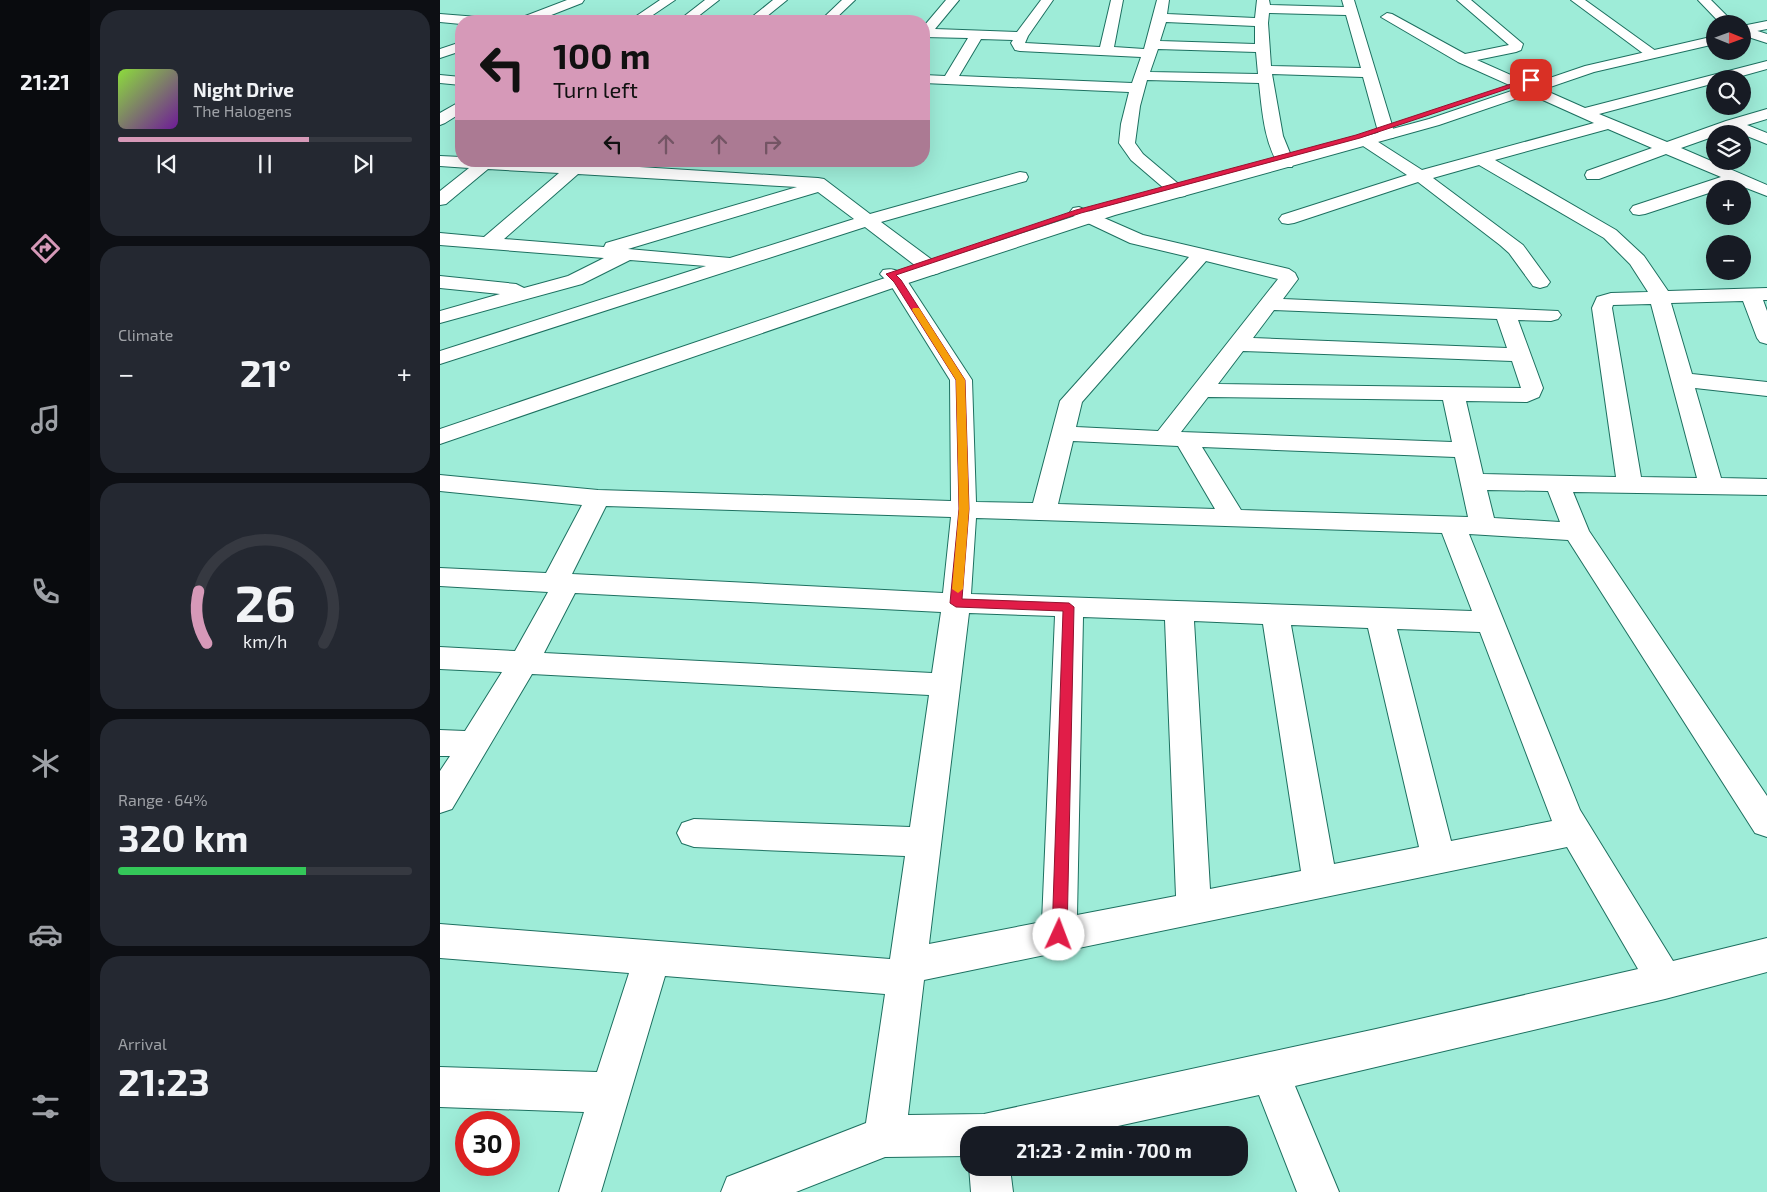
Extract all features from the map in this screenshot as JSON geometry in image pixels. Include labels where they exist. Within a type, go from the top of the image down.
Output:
[{"type":"street","points":[[541,15],[578,0]]},
{"type":"street","points":[[645,15],[669,0]]},
{"type":"street","points":[[692,15],[713,0]]},
{"type":"street","points":[[761,15],[781,0]]},
{"type":"street","points":[[833,15],[849,0]]},
{"type":"street","points":[[930,26],[953,0]]},
{"type":"street","points":[[1047,0],[1021,36],[1018,45],[1024,47],[1106,51],[1264,48]]},
{"type":"street","points":[[1106,51],[1117,0]]},
{"type":"street","points":[[1163,0],[1161,18],[1139,82],[1126,143],[1137,157],[1176,190]]},
{"type":"street","points":[[1463,0],[1516,44],[1516,47],[1511,49],[1463,59]]},
{"type":"street","points":[[1577,0],[1649,52],[1706,42]]},
{"type":"street","points":[[1598,0],[1621,32]]},
{"type":"street","points":[[1704,0],[1720,15]]},
{"type":"street","points":[[1161,18],[1263,10],[1350,6],[1386,131]]},
{"type":"street","points":[[1263,10],[1266,75],[1276,142],[1283,160]]},
{"type":"street","points":[[1386,17],[1463,59],[1522,87],[1767,190]]},
{"type":"street","points":[[440,18],[455,19]]},
{"type":"street","points":[[1751,28],[1767,25]]},
{"type":"street","points":[[930,33],[1021,36]]},
{"type":"street","points":[[1751,33],[1767,39]]},
{"type":"street","points":[[949,80],[977,34]]},
{"type":"street","points":[[440,428],[1093,212],[1386,131],[1437,121],[1522,87],[1706,36]]},
{"type":"street","points":[[440,55],[455,49]]},
{"type":"street","points":[[440,55],[455,57]]},
{"type":"street","points":[[1584,113],[1767,65]]},
{"type":"street","points":[[930,79],[1139,82],[1266,75],[1369,73]]},
{"type":"street","points":[[440,78],[455,79]]},
{"type":"street","points":[[440,104],[455,105]]},
{"type":"street","points":[[440,120],[455,110]]},
{"type":"street","points":[[1593,175],[1732,124],[1767,114]]},
{"type":"street","points":[[1288,219],[1420,176],[1608,124]]},
{"type":"street","points":[[1732,124],[1767,139]]},
{"type":"street","points":[[1283,160],[1366,141],[1386,131]]},
{"type":"street","points":[[1366,141],[1420,176],[1512,245],[1540,282]]},
{"type":"street","points":[[1481,159],[1610,234],[1637,260],[1657,288],[1711,486]]},
{"type":"street","points":[[440,161],[455,162]]},
{"type":"street","points":[[440,200],[480,167]]},
{"type":"street","points":[[561,167],[804,181],[822,185],[929,266]]},
{"type":"street","points":[[488,243],[575,168]]},
{"type":"street","points":[[440,358],[869,220],[1020,176]]},
{"type":"street","points":[[1639,210],[1736,178]]},
{"type":"street","points":[[598,252],[822,185]]},
{"type":"street","points":[[1093,212],[1130,236],[1286,275],[1288,279],[1201,390],[1175,438]]},
{"type":"street","points":[[440,239],[736,263]]},
{"type":"street","points":[[440,317],[582,277],[627,254]]},
{"type":"street","points":[[1044,512],[1069,407],[1075,395],[1202,254]]},
{"type":"street","points":[[440,437],[894,277]]},
{"type":"street","points":[[885,1136],[956,603],[964,509],[961,380],[894,277]]},
{"type":"street","points":[[440,282],[533,291]]},
{"type":"street","points":[[1630,484],[1602,308],[1604,301],[1611,299],[1759,294],[1767,338]]},
{"type":"street","points":[[1269,304],[1551,315]]},
{"type":"street","points":[[1201,390],[1527,395],[1531,392],[1532,388],[1505,313]]},
{"type":"street","points":[[1237,344],[1520,354]]},
{"type":"street","points":[[1682,380],[1767,389]]},
{"type":"street","points":[[1453,395],[1483,526]]},
{"type":"street","points":[[1063,434],[1466,450]]},
{"type":"street","points":[[1175,438],[1233,518]]},
{"type":"street","points":[[1473,482],[1767,487]]},
{"type":"street","points":[[440,483],[598,498],[1483,526],[1576,532]]},
{"type":"street","points":[[1558,484],[1576,532],[1767,823]]},
{"type":"street","points":[[440,799],[524,662],[598,498]]},
{"type":"street","points":[[1452,525],[1566,816],[1664,981]]},
{"type":"street","points":[[440,577],[956,603],[1490,622]]},
{"type":"street","points":[[1059,935],[1069,607]]},
{"type":"street","points":[[1179,610],[1194,908]]},
{"type":"street","points":[[1275,614],[1320,883]]},
{"type":"street","points":[[1380,618],[1439,859]]},
{"type":"street","points":[[440,658],[945,685]]},
{"type":"street","points":[[440,743],[474,744]]},
{"type":"street","points":[[440,941],[652,958],[907,972],[1059,935],[1575,831]]},
{"type":"street","points":[[694,833],[924,842]]},
{"type":"street","points":[[1026,1126],[1270,1073],[1664,981],[1767,955]]},
{"type":"street","points":[[580,1192],[652,958]]},
{"type":"street","points":[[1270,1073],[1318,1192]]},
{"type":"street","points":[[440,1087],[611,1093]]},
{"type":"street","points":[[742,1192],[885,1136],[960,1135]]},
{"type":"street","points":[[990,1176],[992,1192]]},
{"type":"slow traffic","points":[[916,310],[961,380],[964,509],[958,589]]},
{"type":"route","points":[[1059,935],[1069,607],[956,603],[964,509],[961,380],[897,280],[890,274],[1101,205],[1358,136],[1531,80]]}]
